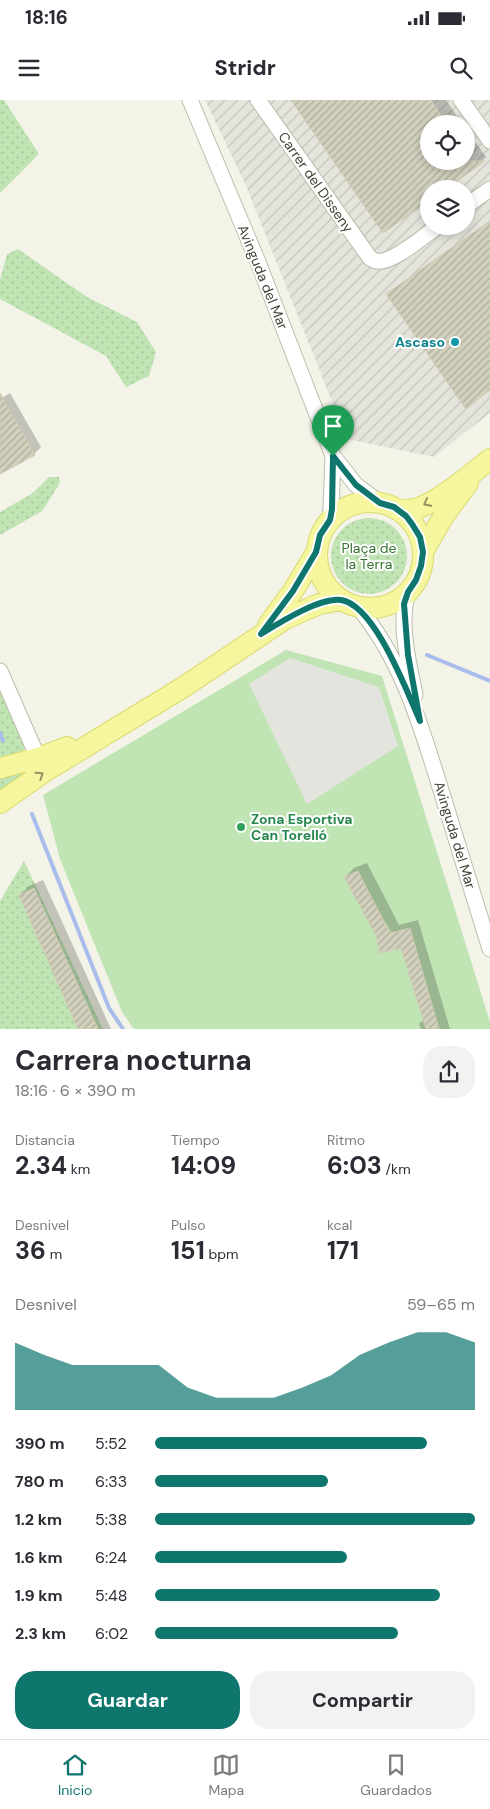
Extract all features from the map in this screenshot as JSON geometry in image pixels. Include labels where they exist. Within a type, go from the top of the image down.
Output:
[{"type":"main road","points":[[261,634],[293,591],[316,552],[320,535],[330,520],[342,509],[363,502],[411,510],[422,507],[484,464]]},
{"type":"main road","points":[[423,552],[443,517],[484,464]]},
{"type":"main road","points":[[0,803],[44,772],[182,688],[285,619],[319,604],[350,603],[374,607],[399,599],[408,592],[418,576],[423,552],[415,528],[406,516],[389,506]]},
{"type":"main road","points":[[316,552],[321,577],[330,590],[350,603]]},
{"type":"main road","points":[[0,768],[38,758],[122,724]]},
{"type":"street","name":"Avinguda del Mar","points":[[190,100],[258,262],[333,456],[356,485],[389,506]]},
{"type":"street","name":"Carrer del Disseny","points":[[258,100],[370,258],[377,262],[386,261],[425,235]]},
{"type":"street","points":[[461,100],[490,141]]},
{"type":"street","points":[[475,200],[490,189]]},
{"type":"street","name":"Avinguda del Mar","points":[[330,520],[333,456]]},
{"type":"street","name":"Avinguda del Mar","points":[[408,592],[404,604],[404,620],[408,655],[420,721],[490,949]]},
{"type":"street","name":"Avinguda del Mar","points":[[350,603],[380,637],[392,658],[420,721]]},
{"type":"street","points":[[0,671],[38,758]]},
{"type":"shaded area","points":[[205,100],[490,100],[490,413],[434,457],[347,439],[246,186]]},
{"type":"shaded area","points":[[290,658],[379,687],[398,746],[307,804],[249,684]]},
{"type":"green space","points":[[0,100],[4,100],[39,154],[0,193]]},
{"type":"green space","points":[[18,249],[87,297],[137,322],[156,352],[149,376],[126,387],[106,356],[0,299],[0,280],[7,254]]},
{"type":"green space","points":[[49,477],[59,477],[60,483],[42,511],[0,535],[0,512],[33,493]]},
{"type":"green space","name":"Plaça de la Terra","points":[[369,518],[384,521],[396,529],[404,541],[407,556],[404,571],[396,583],[384,591],[369,594],[354,591],[342,583],[334,571],[331,556],[334,541],[342,529],[354,521]]},
{"type":"green space","name":"Zona Esportiva Can Torelló","points":[[286,650],[382,676],[490,1022],[490,1029],[134,1029],[122,1012],[60,859],[43,795]]},
{"type":"green space","points":[[0,687],[26,744],[22,754],[0,759]]},
{"type":"green space","points":[[34,768],[0,791],[0,776]]},
{"type":"green space","points":[[24,861],[103,1029],[0,1029],[0,901]]},
{"type":"building","points":[[291,100],[431,100],[441,115],[420,115],[420,170],[472,170],[459,180],[420,180],[420,207],[383,233]]},
{"type":"building","points":[[475,161],[485,161],[475,168]]},
{"type":"building","name":"Ascaso","points":[[490,221],[490,390],[466,409],[386,294],[470,235],[475,235],[475,232]]},
{"type":"building","points":[[0,393],[35,455],[0,474]]},
{"type":"building","points":[[358,871],[390,933],[410,928],[439,1029],[426,1029],[401,948],[380,953],[376,935],[344,877]]},
{"type":"building","points":[[34,888],[98,1029],[78,1029],[19,895]]},
{"type":"waterway","points":[[427,655],[490,681]]},
{"type":"waterway","points":[[0,733],[3,741]]},
{"type":"waterway","points":[[32,814],[109,1008],[123,1029]]},
{"type":"place","name":"Ascaso","points":[[455,342]]},
{"type":"place","name":"Zona Esportiva Can Torelló","points":[[241,827]]},
{"type":"route","points":[[333,456],[350,480],[380,503],[394,507],[406,516],[420,537],[423,557],[418,576],[408,592],[404,604],[404,620],[408,655],[420,721],[392,658],[380,637],[357,606],[342,600],[319,604],[285,619],[261,634],[293,591],[316,552],[320,535],[330,520],[333,456]]}]
